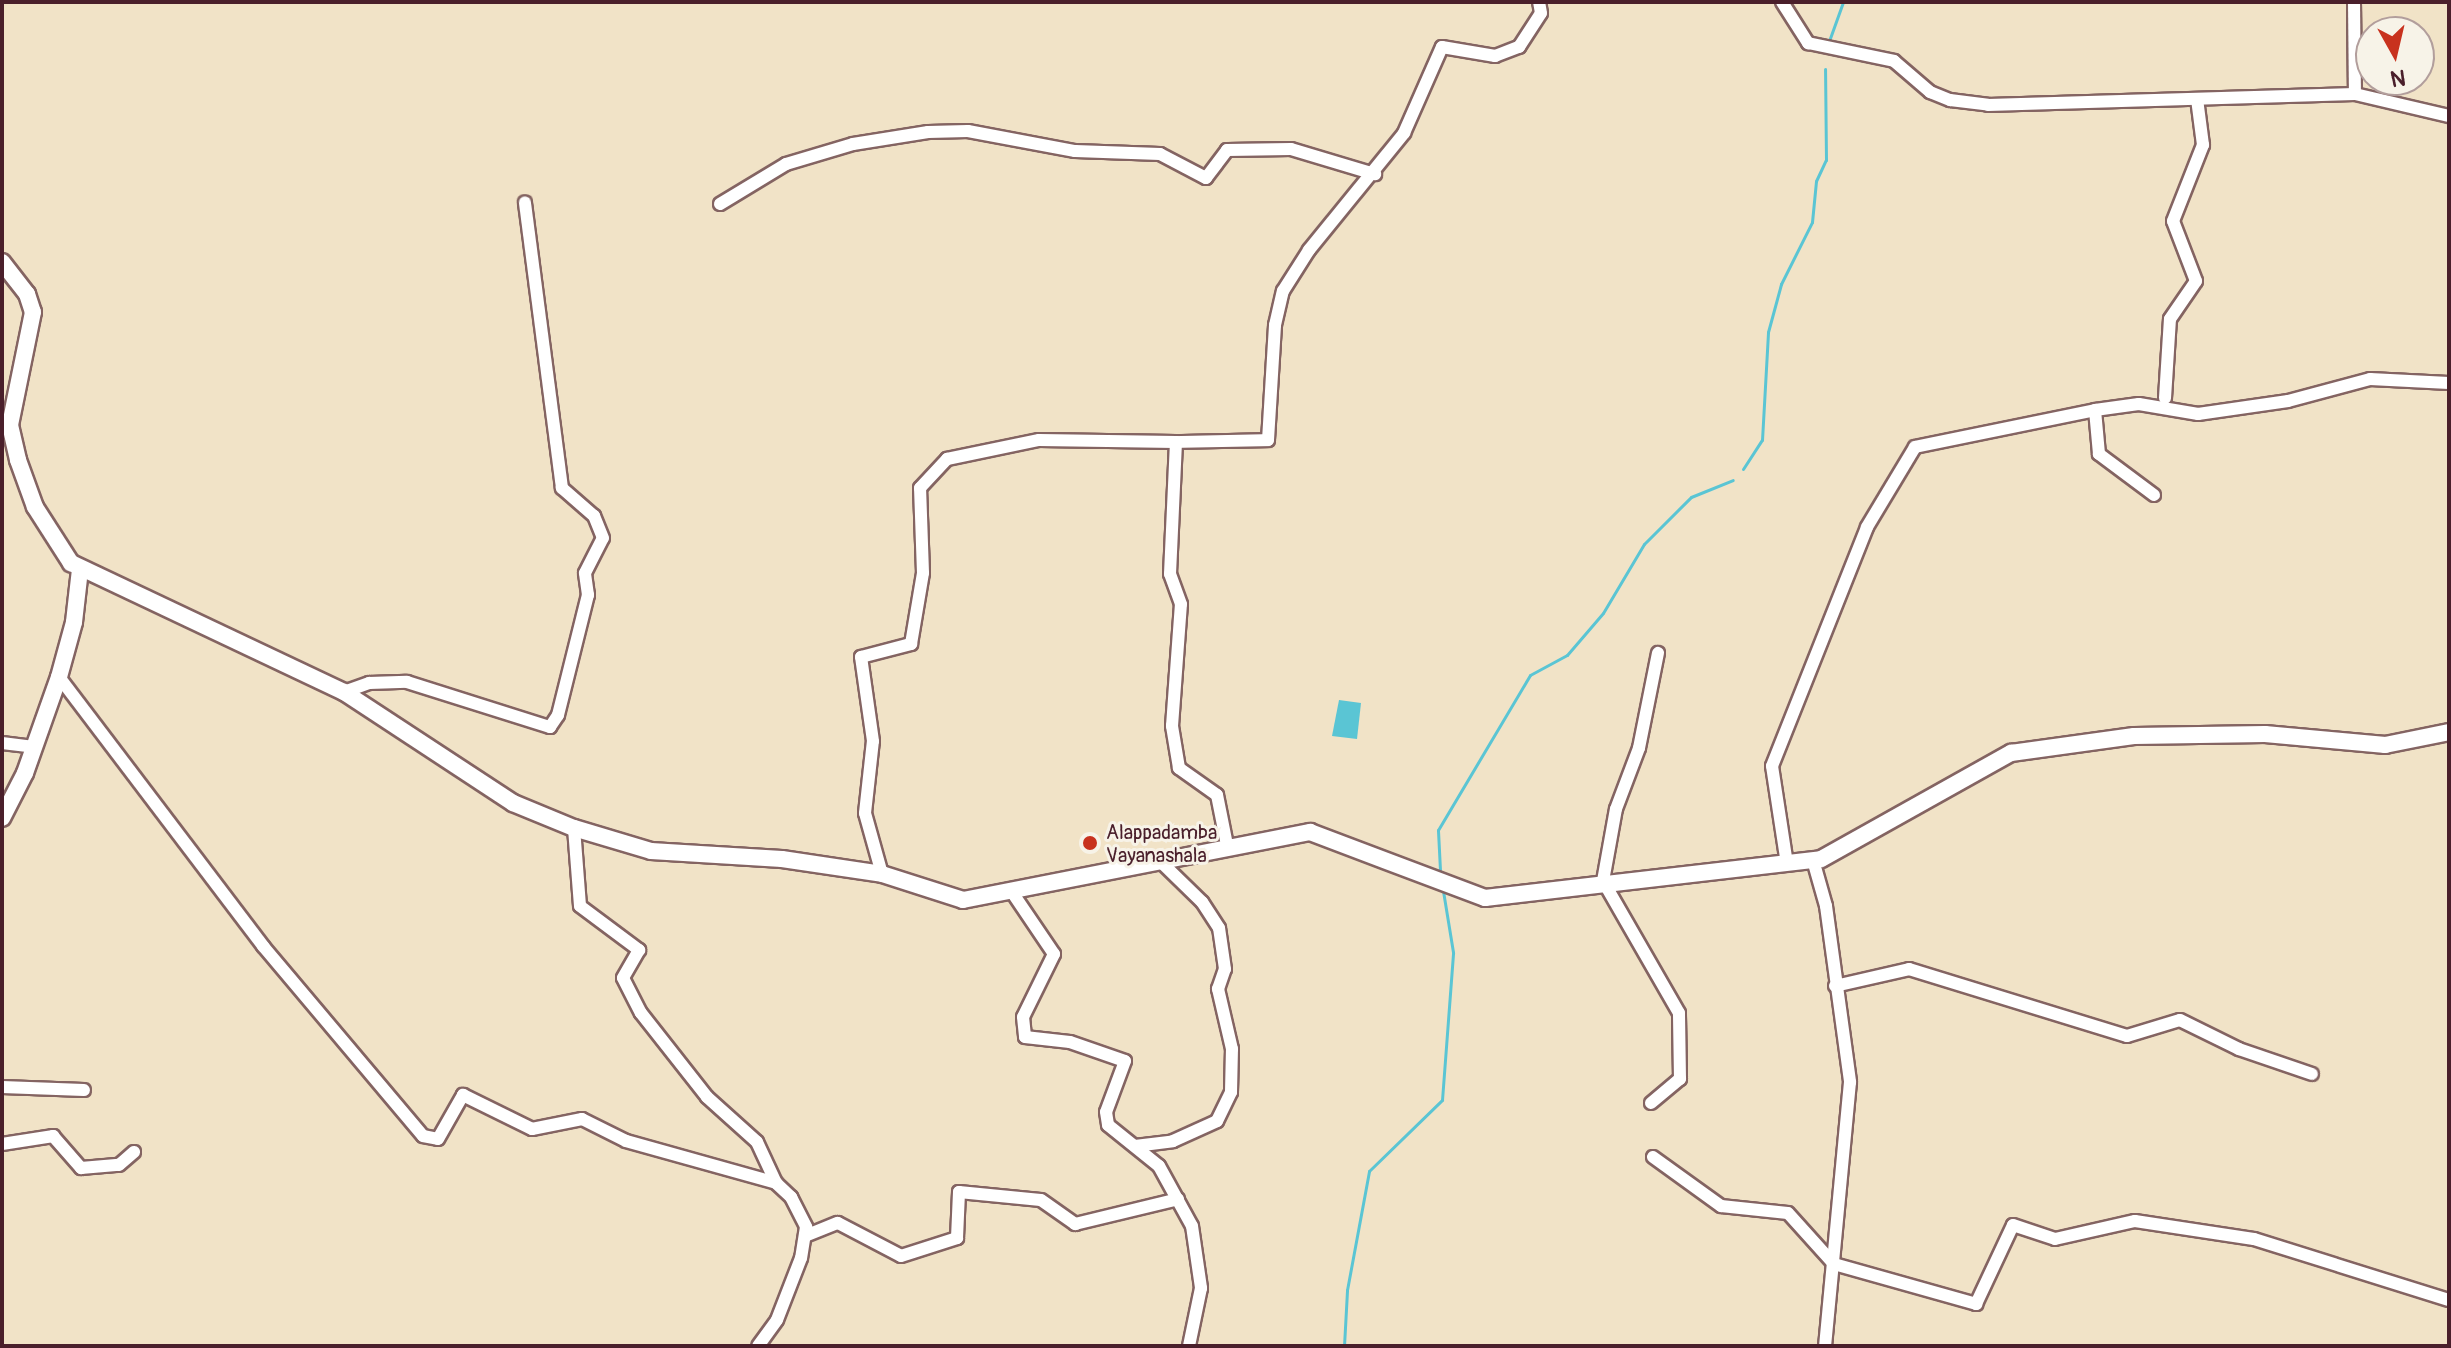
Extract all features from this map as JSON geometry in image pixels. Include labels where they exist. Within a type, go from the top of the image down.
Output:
[{"type":"street","points":[[882,874],[865,813],[873,741],[861,657],[911,644],[923,573],[920,488],[947,459],[1039,440],[1268,440],[1275,325],[1283,291],[1309,250],[1375,174],[1404,133],[1442,47],[1495,56],[1519,47],[1541,13],[1539,2]]},
{"type":"street","points":[[1782,2],[1813,45],[1894,61],[1930,92],[1950,100],[1988,105],[2355,94],[2354,2]]},
{"type":"street","points":[[2364,96],[2449,116]]},
{"type":"street","points":[[2165,398],[2170,319],[2196,281],[2173,221],[2203,145],[2197,99]]},
{"type":"street","points":[[720,204],[786,164],[853,144],[928,132],[968,131],[1075,151],[1160,154],[1206,178],[1227,150],[1291,149],[1375,174]]},
{"type":"street","points":[[344,692],[369,683],[407,682],[550,727],[558,715],[588,595],[585,573],[603,538],[594,516],[562,488],[525,202]]},
{"type":"street","points":[[2,262],[27,294],[33,312],[10,425],[18,460],[35,507],[58,546],[80,569],[344,692],[513,803],[574,828],[651,851],[782,859],[882,874],[963,900],[1227,845],[1310,832],[1329,835],[1485,898],[1603,881],[1813,860],[2011,753],[2134,736],[2265,734],[2385,745],[2449,732]]},
{"type":"street","points":[[1787,864],[1772,766],[1867,527],[1915,447],[2095,410],[2139,404],[2198,414],[2288,401],[2370,379],[2449,383]]},
{"type":"street","points":[[2095,410],[2099,454],[2154,495]]},
{"type":"street","points":[[1176,442],[1170,574],[1181,604],[1172,726],[1179,768],[1217,795],[1227,845]]},
{"type":"street","points":[[2,818],[34,747],[59,677],[74,622],[80,569]]},
{"type":"street","points":[[1651,1103],[1680,1079],[1679,1013],[1603,881],[1616,809],[1639,748],[1658,653]]},
{"type":"street","points":[[59,677],[263,946],[423,1136],[438,1139],[463,1095],[532,1129],[582,1119],[626,1141],[776,1183]]},
{"type":"street","points":[[2,743],[34,747]]},
{"type":"street","points":[[574,828],[580,906],[639,950],[623,978],[641,1013],[707,1097],[757,1142],[776,1183],[791,1197],[806,1227],[777,1320],[758,1346]]},
{"type":"street","points":[[1135,1146],[1173,1141],[1217,1121],[1231,1092],[1232,1049],[1218,989],[1225,969],[1219,928],[1202,902],[1158,859]]},
{"type":"street","points":[[1813,860],[1826,906],[1850,1082],[1825,1346]]},
{"type":"street","points":[[1012,892],[1054,954],[1023,1017],[1025,1037],[1070,1042],[1125,1061],[1106,1112],[1108,1125],[1159,1166],[1192,1226],[1201,1288],[1189,1346]]},
{"type":"street","points":[[1835,986],[1909,969],[2127,1036],[2180,1020],[2239,1049],[2312,1074]]},
{"type":"street","points":[[2,1087],[84,1090]]},
{"type":"street","points":[[2,1144],[53,1136],[81,1168],[119,1165],[134,1152]]},
{"type":"street","points":[[1653,1157],[1721,1206],[1788,1213],[1834,1264],[1976,1304],[2013,1225],[2055,1239],[2135,1221],[2254,1239],[2449,1300]]},
{"type":"street","points":[[805,1236],[838,1223],[901,1256],[957,1238],[959,1192],[1041,1200],[1075,1224],[1178,1199]]},
{"type":"water","points":[[1339,700],[1361,703],[1357,739],[1332,736]]},
{"type":"waterway","points":[[1829,41],[1843,2]]},
{"type":"waterway","points":[[1743,469],[1762,440],[1768,332],[1781,284],[1812,222],[1816,181],[1826,160],[1825,69]]},
{"type":"waterway","points":[[1440,870],[1438,830],[1530,675],[1567,655],[1603,613],[1644,544],[1691,497],[1733,480]]},
{"type":"waterway","points":[[1344,1346],[1347,1290],[1369,1171],[1442,1100],[1453,952],[1443,891]]},
{"type":"place","name":"Alappadamba Vayanashala","points":[[1090,843]]}]
